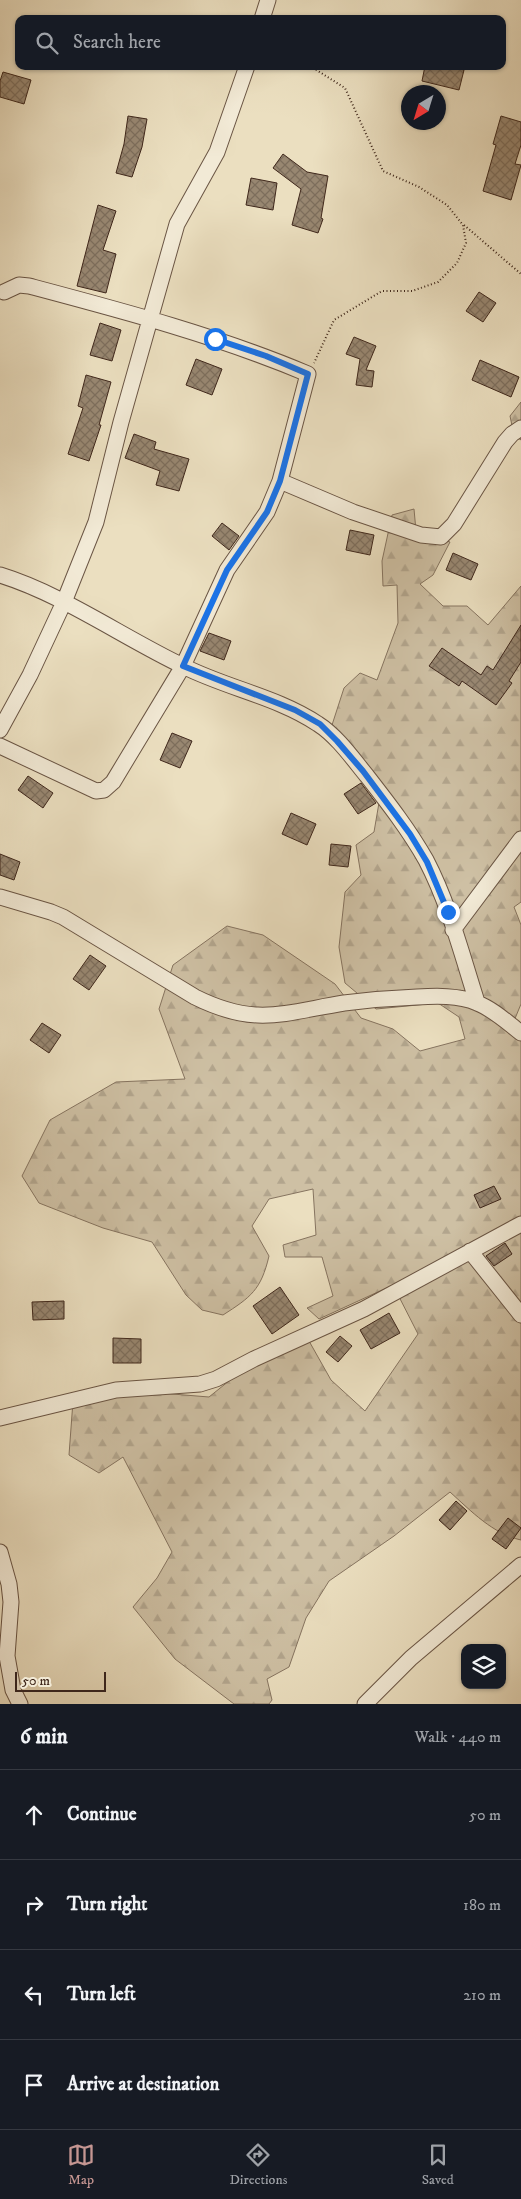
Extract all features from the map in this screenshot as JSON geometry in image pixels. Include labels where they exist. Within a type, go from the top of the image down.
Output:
[{"type":"street","points":[[263,15],[268,0]]},
{"type":"street","points":[[0,730],[30,675],[64,602],[96,522],[121,422],[177,224],[217,152],[245,70]]},
{"type":"street","points":[[0,746],[96,791],[104,790],[112,782],[183,666],[222,578],[233,560],[260,525],[280,481],[308,374],[266,356],[150,318],[29,286],[19,285],[4,292]]},
{"type":"street","points":[[280,481],[353,512],[421,535],[441,537],[454,524],[505,442],[521,428]]},
{"type":"street","points":[[0,575],[64,602],[183,666],[295,710],[320,724],[363,771],[410,834],[427,862],[453,930],[477,1002]]},
{"type":"street","points":[[453,930],[521,839]]},
{"type":"street","points":[[0,897],[57,915],[196,997],[212,1005],[244,1014],[281,1015],[344,1003],[389,998],[439,996],[477,1002],[521,1033]]},
{"type":"street","points":[[0,1418],[116,1390],[200,1384],[216,1379],[263,1354],[364,1309],[521,1224]]},
{"type":"street","points":[[470,1251],[521,1315]]},
{"type":"street","points":[[0,1552],[9,1584],[7,1656],[13,1690],[20,1704]]},
{"type":"street","points":[[365,1704],[411,1658],[521,1565]]},
{"type":"path","points":[[316,70],[345,88],[383,171],[419,187],[447,205],[464,224],[521,274]]},
{"type":"path","points":[[308,374],[334,320],[382,291],[412,291],[438,282],[456,263],[466,243],[464,224]]},
{"type":"green space","points":[[521,402],[521,440],[514,435],[510,416]]},
{"type":"green space","points":[[414,509],[416,531],[450,542],[433,575],[420,584],[443,606],[467,606],[488,625],[521,586],[521,902],[514,907],[521,925],[521,1004],[514,1021],[521,1023],[521,1540],[501,1533],[492,1527],[474,1514],[450,1492],[394,1536],[329,1581],[306,1618],[289,1667],[267,1679],[272,1700],[269,1704],[234,1704],[175,1659],[133,1607],[157,1578],[172,1552],[123,1457],[99,1473],[69,1455],[73,1401],[148,1392],[209,1397],[265,1352],[309,1341],[331,1380],[365,1411],[418,1334],[393,1285],[319,1319],[307,1308],[333,1296],[322,1257],[285,1257],[283,1245],[316,1235],[313,1189],[269,1199],[252,1226],[269,1256],[266,1268],[254,1292],[223,1315],[202,1310],[186,1295],[152,1242],[103,1228],[39,1203],[22,1176],[50,1120],[116,1082],[185,1079],[159,1009],[173,965],[227,926],[263,935],[335,984],[361,1018],[393,1029],[420,1051],[465,1039],[459,1017],[438,1003],[376,1009],[345,983],[339,947],[345,892],[361,875],[356,845],[374,832],[381,791],[353,749],[332,725],[344,688],[360,673],[377,680],[398,623],[397,585],[383,586],[382,561],[392,515]]},
{"type":"building","points":[[424,70],[464,70],[459,90],[446,87],[446,85],[422,81]]},
{"type":"building","points":[[3,72],[31,80],[24,104],[0,97],[0,81]]},
{"type":"building","points":[[128,116],[147,119],[142,147],[132,177],[116,173],[124,144]]},
{"type":"building","points":[[501,116],[521,122],[521,145],[515,164],[521,165],[511,200],[483,191],[496,145],[493,144]]},
{"type":"building","points":[[283,154],[307,172],[328,176],[321,218],[323,219],[318,233],[292,225],[301,189],[273,168]]},
{"type":"building","points":[[251,178],[277,183],[273,210],[246,205]]},
{"type":"building","points":[[98,205],[116,211],[103,250],[116,254],[106,293],[77,286]]},
{"type":"building","points":[[479,292],[496,303],[483,322],[466,311]]},
{"type":"building","points":[[100,323],[121,330],[112,361],[90,355]]},
{"type":"building","points":[[354,337],[376,346],[366,370],[374,371],[372,387],[356,385],[360,359],[346,354]]},
{"type":"building","points":[[196,359],[222,369],[212,395],[186,385]]},
{"type":"building","points":[[480,360],[519,377],[511,397],[472,380]]},
{"type":"building","points":[[86,375],[111,382],[99,425],[101,425],[89,461],[68,454],[83,408],[78,406]]},
{"type":"building","points":[[134,434],[156,442],[154,449],[189,459],[179,491],[156,485],[160,471],[125,458]]},
{"type":"building","points":[[222,523],[239,536],[229,550],[212,536]]},
{"type":"building","points":[[350,530],[374,535],[370,555],[346,550]]},
{"type":"building","points":[[453,553],[478,564],[471,580],[446,570]]},
{"type":"building","points":[[521,625],[521,662],[509,681],[512,683],[496,705],[462,681],[459,686],[429,666],[442,648],[481,675],[487,666],[493,670]]},
{"type":"building","points":[[209,633],[231,641],[224,660],[200,651]]},
{"type":"building","points":[[172,733],[192,741],[180,768],[160,760]]},
{"type":"building","points":[[28,776],[53,793],[43,808],[18,790]]},
{"type":"building","points":[[361,783],[376,803],[358,814],[344,794]]},
{"type":"building","points":[[291,813],[316,824],[307,845],[282,834]]},
{"type":"building","points":[[331,844],[351,846],[348,867],[329,865]]},
{"type":"building","points":[[0,854],[20,862],[14,880],[0,875]]},
{"type":"building","points":[[90,955],[106,966],[89,990],[73,979]]},
{"type":"building","points":[[42,1023],[61,1035],[49,1053],[30,1040]]},
{"type":"building","points":[[494,1186],[501,1199],[480,1208],[474,1195]]},
{"type":"building","points":[[505,1243],[512,1254],[494,1266],[486,1256]]},
{"type":"building","points":[[280,1287],[299,1315],[272,1334],[253,1306]]},
{"type":"building","points":[[64,1301],[64,1319],[33,1320],[32,1302]]},
{"type":"building","points":[[389,1313],[400,1333],[371,1349],[360,1330]]},
{"type":"building","points":[[340,1336],[352,1346],[338,1362],[326,1352]]},
{"type":"building","points":[[113,1338],[141,1339],[141,1363],[113,1363]]},
{"type":"building","points":[[456,1501],[467,1511],[450,1530],[439,1520]]},
{"type":"building","points":[[508,1518],[521,1528],[506,1549],[492,1539]]},
{"type":"route","points":[[215,339],[266,356],[308,374],[280,481],[267,512],[260,525],[233,560],[222,578],[183,666],[295,710],[320,724],[363,771],[410,834],[427,862],[448,912]]}]
